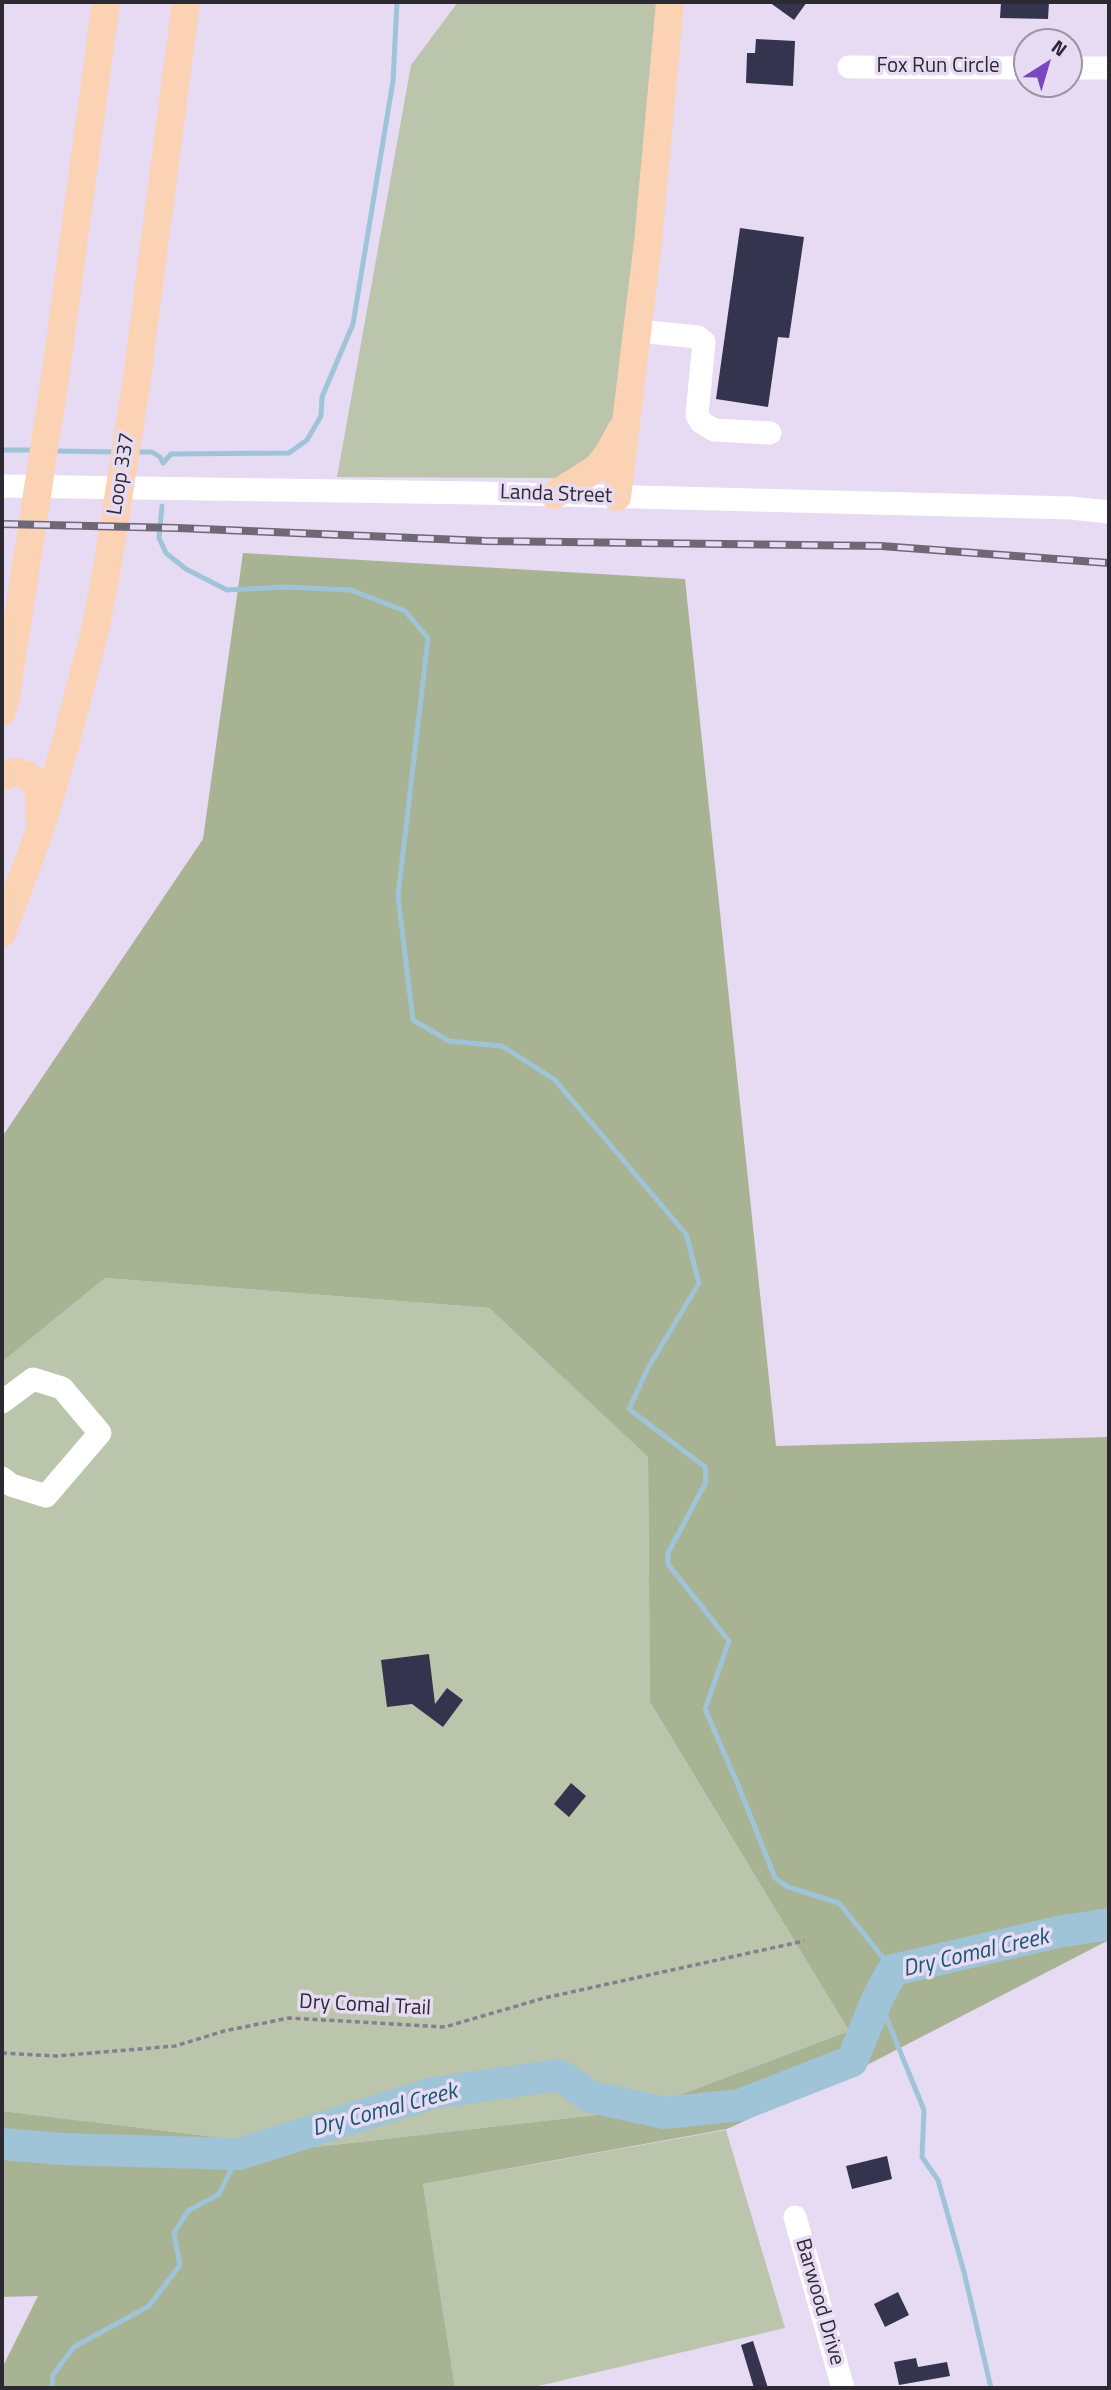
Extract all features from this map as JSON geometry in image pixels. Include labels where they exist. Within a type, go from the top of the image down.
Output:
[{"type":"main road","points":[[2,712],[55,378],[106,2]]},
{"type":"main road","name":"Loop 337","points":[[2,933],[35,843],[81,687],[106,574],[135,392],[186,2]]},
{"type":"main road","points":[[617,497],[648,242],[670,2]]},
{"type":"main road","points":[[554,495],[597,468],[609,453],[627,418]]},
{"type":"main road","points":[[2,777],[15,772],[26,775],[37,785],[41,805],[35,843]]},
{"type":"street","name":"Fox Run Circle","points":[[849,67],[1013,68]]},
{"type":"street","points":[[1083,68],[1109,68]]},
{"type":"street","points":[[637,331],[698,337],[704,342],[697,415],[701,422],[715,430],[770,433]]},
{"type":"street","name":"Landa Street","points":[[2,486],[554,495],[1109,512]]},
{"type":"street","points":[[2,1402],[33,1379],[62,1388],[100,1433],[46,1496],[11,1485],[2,1479]]},
{"type":"street","name":"Barwood Drive","points":[[795,2217],[844,2388]]},
{"type":"path","name":"Dry Comal Trail","points":[[2,2053],[56,2056],[175,2046],[224,2031],[289,2018],[445,2026],[544,1998],[804,1941]]},
{"type":"green space","points":[[458,2],[657,2],[621,402],[605,443],[567,478],[337,477],[411,65]]},
{"type":"green space","points":[[243,553],[685,579],[776,1446],[1109,1437],[1109,1940],[869,2064],[727,2129],[423,2184],[455,2388],[2,2388],[2,2368],[38,2296],[2,2297],[2,2111],[306,2148],[640,2110],[849,2031],[650,1702],[648,1457],[489,1308],[105,1278],[2,1362],[2,1137],[203,839]]},
{"type":"green space","points":[[105,1278],[489,1308],[648,1457],[650,1702],[849,2031],[640,2110],[306,2148],[2,2111],[2,1362]]},
{"type":"green space","points":[[726,2130],[785,2328],[530,2388],[455,2388],[423,2184]]},
{"type":"building","points":[[769,2],[807,2],[794,20]]},
{"type":"building","points":[[1001,2],[1049,2],[1048,19],[1000,18]]},
{"type":"building","points":[[756,39],[795,41],[793,86],[746,83],[747,53],[755,53]]},
{"type":"building","points":[[740,228],[804,237],[789,338],[778,337],[768,407],[716,399]]},
{"type":"building","points":[[429,1654],[435,1704],[447,1688],[463,1700],[443,1727],[412,1704],[387,1707],[381,1660]]},
{"type":"building","points":[[571,1783],[586,1796],[569,1817],[554,1804]]},
{"type":"building","points":[[887,2156],[892,2179],[852,2189],[846,2166]]},
{"type":"building","points":[[898,2292],[909,2315],[885,2327],[874,2304]]},
{"type":"building","points":[[753,2341],[768,2388],[754,2388],[741,2345]]},
{"type":"building","points":[[916,2358],[918,2367],[947,2362],[950,2376],[899,2385],[894,2362]]},
{"type":"waterway","points":[[134,452],[152,452],[160,457],[163,463],[171,454],[289,453],[307,440],[321,416],[322,397],[353,324],[393,81],[397,2]]},
{"type":"waterway","points":[[2,450],[34,450]]},
{"type":"waterway","points":[[54,451],[118,452]]},
{"type":"waterway","points":[[162,506],[159,538],[166,553],[186,569],[227,590],[285,587],[351,590],[405,611],[428,638],[398,896],[413,1020],[449,1041],[502,1046],[555,1080],[686,1234],[699,1283],[648,1368],[629,1409],[705,1467],[706,1482],[668,1553],[668,1564],[729,1641],[705,1709],[775,1878],[788,1887],[839,1903],[893,1970]]},
{"type":"waterway","name":"Dry Comal Creek","points":[[2,2144],[61,2149],[239,2154],[433,2093],[559,2075],[591,2097],[665,2113],[740,2105],[852,2061],[878,1997],[893,1970],[1058,1932],[1109,1924]]},
{"type":"waterway","points":[[878,1997],[924,2110],[922,2157],[938,2180],[964,2272],[991,2388]]},
{"type":"waterway","points":[[52,2388],[53,2375],[74,2347],[149,2306],[180,2265],[174,2233],[188,2211],[219,2194],[239,2154]]},
{"type":"railway","points":[[2,524],[178,528],[485,541],[881,546],[1109,563]]}]
